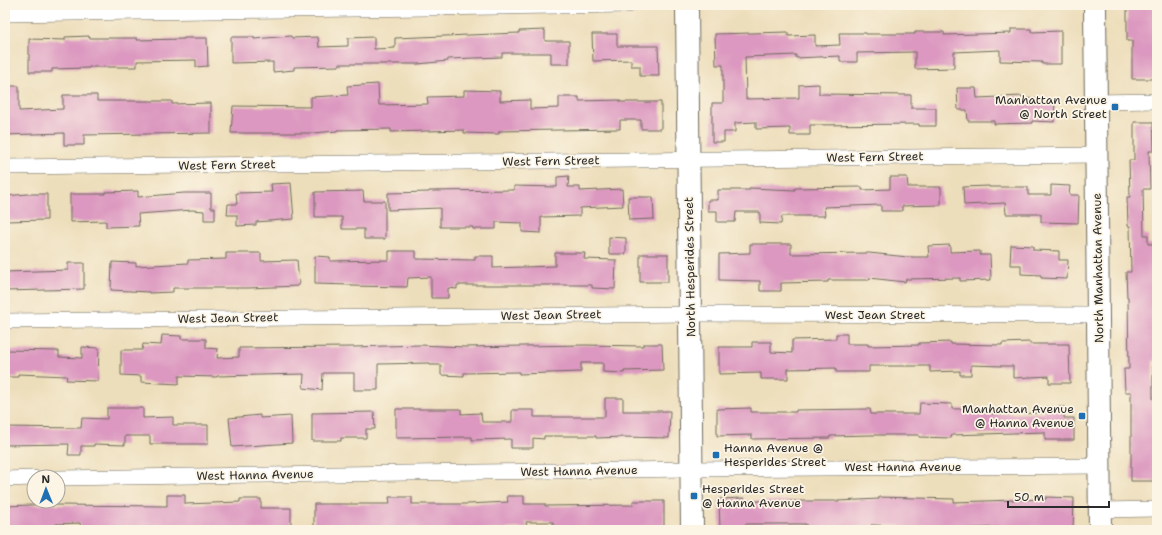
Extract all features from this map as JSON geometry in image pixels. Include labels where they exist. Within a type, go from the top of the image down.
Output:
[{"type":"street","points":[[5,14],[629,5]]},
{"type":"street","name":"North Hesperides Street","points":[[687,5],[692,530]]},
{"type":"street","name":"North Manhattan Avenue","points":[[1095,5],[1100,520]]},
{"type":"street","points":[[1096,102],[1157,101]]},
{"type":"street","name":"West Fern Street","points":[[5,167],[1096,155]]},
{"type":"street","name":"West Jean Street","points":[[5,320],[691,314],[1098,315]]},
{"type":"street","name":"West Hanna Avenue","points":[[66,478],[692,469],[1099,466]]},
{"type":"street","points":[[5,479],[26,478]]},
{"type":"street","points":[[1100,520],[1157,508]]},
{"type":"building","points":[[1157,7],[1157,79],[1132,79],[1132,41],[1127,41],[1127,8]]},
{"type":"building","points":[[1011,29],[1031,29],[1031,32],[1061,31],[1061,64],[1000,61],[1000,50],[954,52],[954,68],[915,69],[915,52],[857,53],[857,62],[840,62],[840,56],[796,58],[796,55],[745,57],[746,99],[799,98],[799,85],[819,84],[819,94],[911,95],[911,108],[936,108],[936,126],[919,126],[919,124],[810,125],[810,135],[790,135],[790,128],[756,129],[756,122],[735,123],[735,132],[724,132],[724,142],[712,142],[712,103],[723,103],[723,65],[716,65],[715,34],[788,32],[788,36],[815,35],[815,46],[840,45],[839,33],[915,34],[915,32],[944,32],[944,35],[1011,33]]},
{"type":"building","points":[[545,30],[545,41],[569,41],[569,64],[551,64],[551,53],[502,53],[502,57],[448,59],[448,61],[418,64],[339,64],[339,66],[294,67],[294,70],[273,72],[273,62],[231,63],[231,37],[254,37],[254,39],[291,36],[292,38],[318,37],[319,47],[348,46],[348,38],[374,37],[374,49],[395,48],[395,38],[519,33],[519,31]]},
{"type":"building","points":[[592,34],[617,34],[617,46],[658,46],[659,76],[640,76],[640,66],[631,66],[631,60],[593,61]]},
{"type":"building","points":[[89,36],[89,38],[137,38],[137,40],[207,38],[208,66],[196,67],[196,60],[137,61],[137,67],[89,67],[52,69],[52,72],[29,72],[29,39],[65,40],[65,37]]},
{"type":"building","points":[[378,84],[379,105],[428,104],[427,97],[464,96],[464,90],[500,91],[500,101],[530,100],[530,109],[559,108],[559,97],[579,97],[579,101],[620,100],[620,102],[661,102],[661,129],[641,129],[641,120],[620,120],[620,129],[499,131],[499,134],[464,133],[464,130],[391,132],[391,129],[337,130],[313,133],[231,133],[233,106],[311,107],[311,97],[348,95],[347,86]]},
{"type":"building","points":[[5,86],[19,86],[19,111],[63,109],[63,95],[97,95],[97,101],[172,101],[172,104],[211,103],[211,133],[84,135],[84,145],[64,145],[64,133],[5,135]]},
{"type":"building","points":[[957,88],[976,88],[977,98],[1022,96],[1022,98],[1055,100],[1054,122],[1032,121],[1032,123],[994,124],[994,121],[968,121],[967,110],[958,110]]},
{"type":"building","points":[[1134,122],[1153,122],[1154,151],[1149,151],[1150,189],[1143,189],[1144,235],[1148,235],[1148,244],[1157,244],[1157,263],[1155,263],[1155,301],[1157,301],[1157,331],[1155,330],[1153,399],[1157,399],[1157,424],[1154,424],[1157,481],[1131,481],[1131,392],[1125,392],[1124,369],[1129,369],[1128,297],[1126,272],[1131,272],[1130,226],[1128,226],[1127,197],[1130,197],[1129,160],[1134,160]]},
{"type":"building","points":[[569,176],[568,187],[580,187],[580,191],[622,189],[623,206],[580,208],[580,216],[541,217],[541,233],[522,232],[522,223],[496,222],[496,229],[440,227],[440,208],[388,210],[388,193],[514,190],[514,186],[557,187],[557,177]]},
{"type":"building","points":[[890,177],[907,177],[908,187],[941,187],[941,205],[902,206],[902,211],[881,211],[881,205],[824,207],[825,216],[782,216],[781,224],[760,223],[760,212],[736,212],[735,222],[717,222],[717,211],[708,211],[708,200],[718,200],[718,190],[750,190],[750,188],[795,190],[795,188],[862,187],[862,190],[890,189]]},
{"type":"building","points":[[291,183],[294,219],[256,222],[256,225],[237,226],[237,215],[227,215],[228,204],[237,204],[236,193],[272,192],[271,184]]},
{"type":"building","points":[[1051,185],[1070,186],[1069,195],[1079,195],[1078,223],[1041,222],[1041,214],[1006,214],[1005,203],[964,205],[963,187],[1028,187],[1028,195],[1051,195]]},
{"type":"building","points":[[138,191],[138,197],[184,193],[211,193],[211,208],[215,208],[215,220],[204,220],[204,211],[192,210],[138,214],[139,226],[106,227],[106,221],[70,222],[70,194],[105,194],[105,192]]},
{"type":"building","points":[[363,191],[364,201],[385,201],[385,239],[364,239],[364,229],[342,229],[342,217],[315,217],[315,192]]},
{"type":"building","points":[[47,194],[47,220],[5,221],[5,196]]},
{"type":"building","points":[[628,197],[653,197],[654,219],[629,220]]},
{"type":"building","points":[[609,237],[626,238],[626,254],[609,254]]},
{"type":"building","points":[[750,244],[791,244],[791,254],[869,253],[908,257],[929,257],[928,246],[950,245],[950,252],[980,251],[980,255],[990,255],[991,280],[960,281],[960,278],[906,279],[905,282],[869,278],[869,280],[828,280],[828,282],[781,283],[781,291],[760,291],[760,281],[719,280],[719,254],[750,253]]},
{"type":"building","points":[[1011,245],[1033,246],[1033,250],[1059,251],[1059,260],[1068,260],[1067,279],[1041,278],[1041,275],[1021,274],[1021,265],[1010,265]]},
{"type":"building","points":[[389,251],[416,251],[416,259],[475,260],[475,256],[493,256],[493,268],[555,266],[555,253],[585,253],[584,259],[616,260],[615,289],[592,288],[592,285],[457,285],[457,289],[448,288],[448,298],[431,298],[431,277],[408,278],[407,287],[315,284],[315,256],[330,257],[330,261],[389,260]]},
{"type":"building","points":[[226,253],[261,253],[261,261],[297,260],[299,284],[298,286],[249,288],[173,288],[173,292],[149,293],[111,290],[112,262],[136,263],[136,266],[188,263],[188,260],[226,259]]},
{"type":"building","points":[[640,254],[668,254],[668,282],[640,282]]},
{"type":"building","points":[[68,263],[84,263],[84,289],[5,291],[5,272],[68,270]]},
{"type":"building","points":[[836,334],[847,334],[847,344],[868,344],[868,346],[919,345],[919,343],[951,342],[951,344],[1002,345],[1002,343],[1030,342],[1030,344],[1069,344],[1070,383],[1049,383],[1049,376],[1013,378],[1013,366],[971,365],[971,375],[960,375],[960,371],[930,372],[930,366],[869,366],[869,372],[836,372],[836,368],[788,369],[788,379],[761,379],[761,373],[719,374],[719,347],[752,347],[752,342],[771,342],[771,352],[792,353],[792,340],[836,339]]},
{"type":"building","points":[[162,335],[181,336],[181,339],[206,339],[206,348],[218,349],[217,358],[239,357],[239,348],[420,345],[465,347],[585,345],[643,346],[643,344],[662,344],[663,370],[624,371],[624,373],[603,372],[603,363],[581,363],[581,372],[519,374],[519,372],[464,373],[464,376],[441,375],[441,365],[430,365],[430,363],[378,364],[378,390],[354,390],[354,373],[323,373],[322,390],[303,388],[304,374],[217,377],[179,376],[179,384],[141,382],[141,376],[121,375],[121,350],[142,350],[143,344],[161,345]]},
{"type":"building","points":[[82,347],[99,348],[98,381],[66,380],[67,376],[18,374],[18,377],[5,377],[5,350],[59,351],[59,357],[82,358]]},
{"type":"building","points":[[605,398],[623,398],[623,411],[670,411],[669,438],[544,436],[544,439],[533,438],[533,448],[511,448],[511,439],[472,440],[472,437],[396,438],[396,409],[461,409],[461,414],[481,413],[482,422],[512,422],[512,410],[534,410],[534,417],[605,417]]},
{"type":"building","points":[[920,403],[952,404],[952,409],[992,408],[992,414],[1045,413],[1045,407],[1065,407],[1064,418],[1074,418],[1074,440],[1045,440],[1045,432],[952,435],[951,438],[919,437],[919,435],[752,439],[752,435],[717,436],[717,409],[751,408],[751,412],[796,412],[796,410],[870,409],[871,414],[919,414]]},
{"type":"building","points":[[107,408],[143,408],[143,418],[173,417],[173,425],[208,425],[208,444],[150,444],[150,436],[125,436],[125,445],[94,444],[94,446],[81,446],[81,455],[68,455],[69,444],[5,445],[5,427],[81,428],[82,418],[107,419]]},
{"type":"building","points":[[374,412],[375,429],[366,429],[366,438],[341,438],[341,441],[312,441],[312,413]]},
{"type":"building","points":[[260,415],[260,418],[291,416],[292,443],[232,447],[229,418]]},
{"type":"building","points":[[167,495],[185,495],[185,504],[240,502],[240,499],[261,499],[261,508],[291,508],[291,530],[197,530],[197,528],[81,530],[80,523],[56,524],[56,530],[5,530],[5,506],[26,505],[26,509],[66,509],[66,505],[167,506]]},
{"type":"building","points":[[507,496],[524,496],[524,504],[545,504],[545,506],[633,505],[633,501],[664,501],[664,529],[553,530],[553,522],[526,522],[527,528],[503,530],[314,530],[314,504],[390,504],[389,497],[412,497],[412,504],[468,504],[508,502]]},
{"type":"building","points":[[879,497],[954,499],[954,502],[1046,499],[1046,497],[1074,498],[1073,530],[1002,530],[1002,527],[953,529],[913,528],[913,530],[900,530],[900,526],[871,525],[871,527],[833,527],[833,530],[806,530],[806,524],[745,524],[745,529],[720,529],[719,499],[744,498],[744,501],[838,501],[879,499]]},
{"type":"place","name":"Manhattan Avenue @ North Street","points":[[1115,107]]},
{"type":"place","name":"Manhattan Avenue @ Hanna Avenue","points":[[1082,416]]},
{"type":"place","name":"Hanna Avenue @ Hesperides Street","points":[[716,455]]},
{"type":"place","name":"Hesperides Street @ Hanna Avenue","points":[[694,496]]}]
